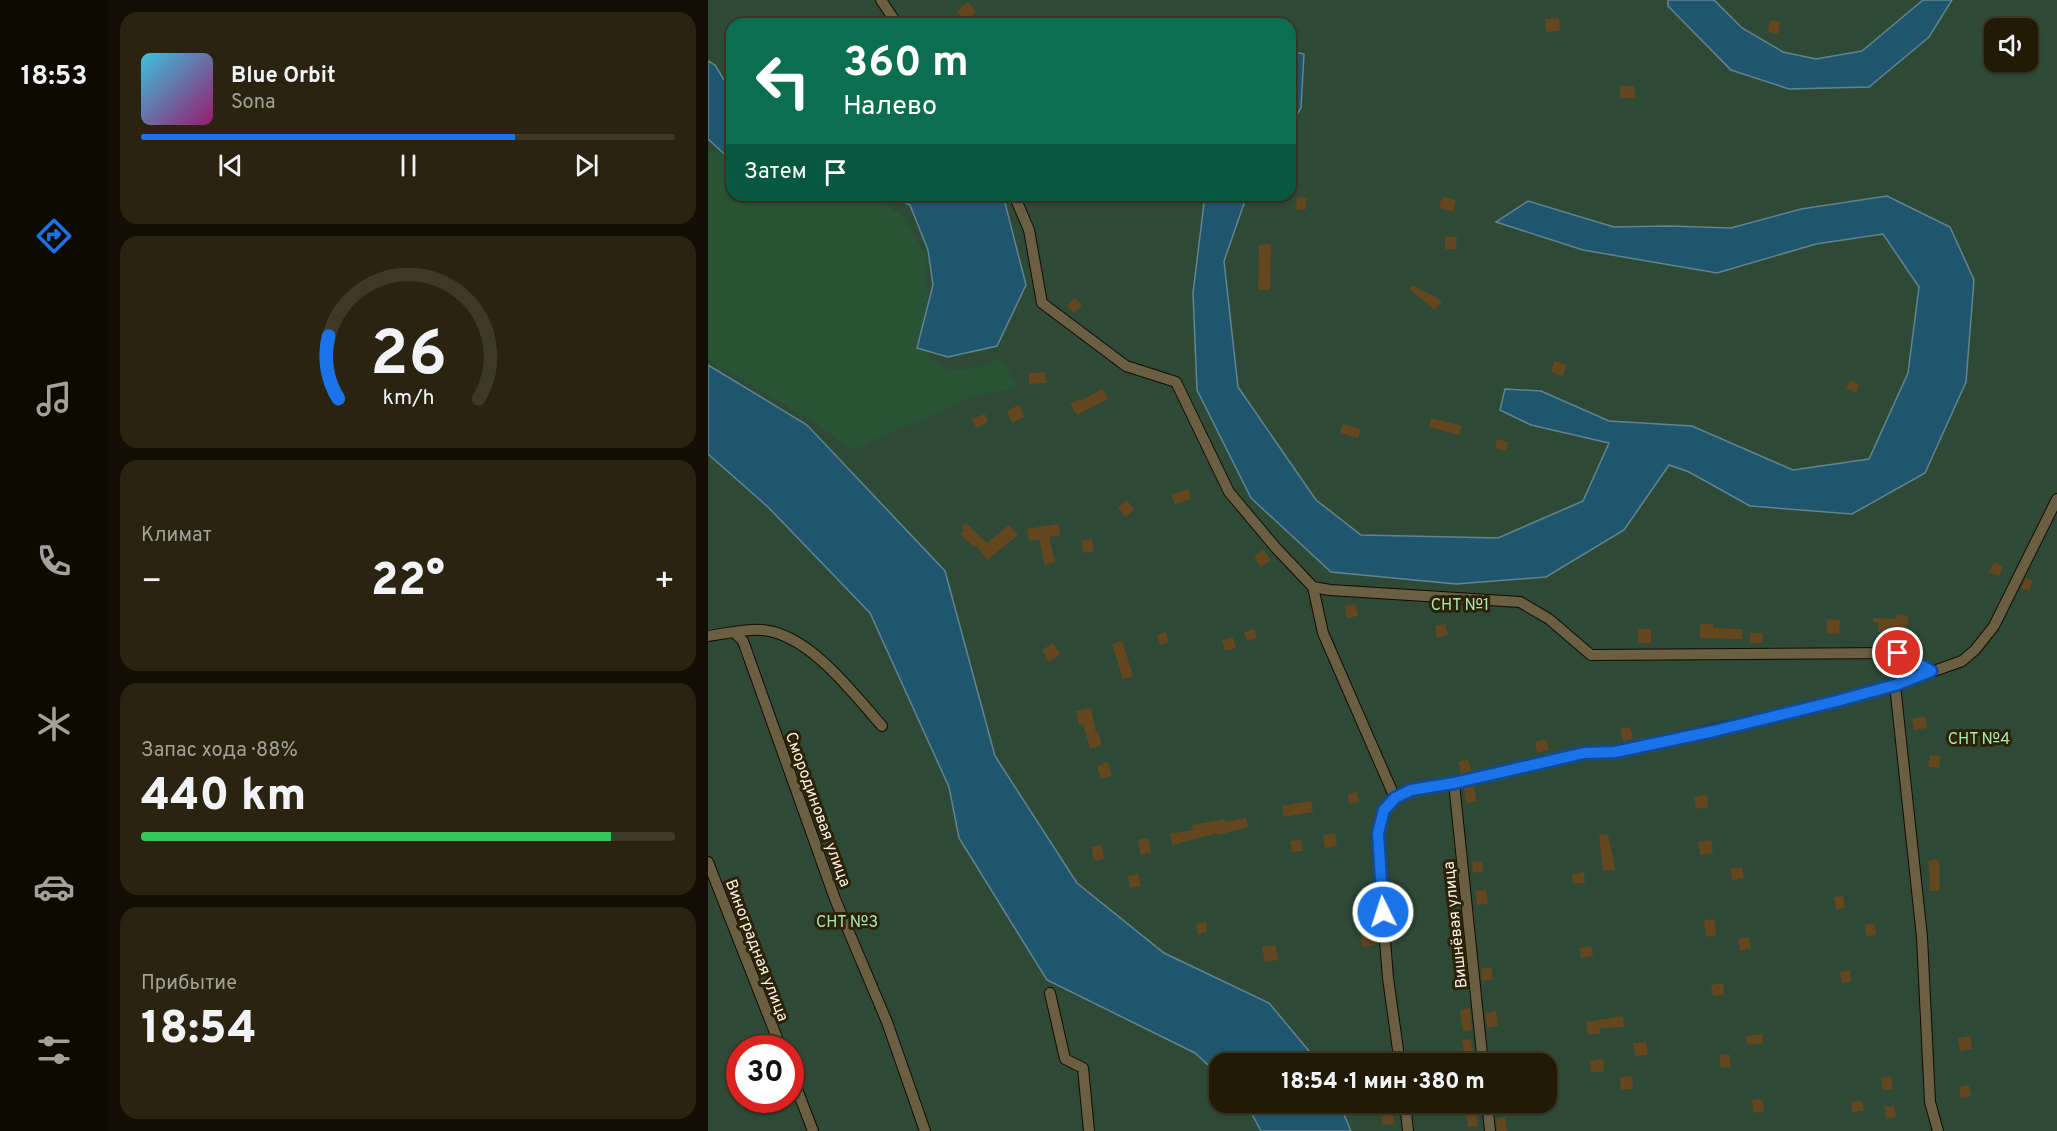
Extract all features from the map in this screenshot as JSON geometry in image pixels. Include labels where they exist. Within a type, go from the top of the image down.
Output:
[{"type":"street","points":[[881,0],[893,18]]},
{"type":"street","points":[[1017,201],[1029,230],[1042,303],[1126,366],[1176,382],[1228,492],[1276,548],[1313,586],[1323,633],[1395,798]]},
{"type":"street","points":[[1398,1053],[1388,978],[1378,833],[1384,810],[1395,798],[1411,790],[1454,783],[1584,753],[1615,752],[1821,706],[1895,685],[1962,661],[1975,650],[1994,626],[2057,499]]},
{"type":"street","points":[[1313,586],[1330,590],[1520,602],[1550,619],[1591,655],[1898,653],[1931,671]]},
{"type":"street","points":[[708,636],[760,629],[782,633],[813,653],[835,673],[882,726]]},
{"type":"street","name":"Смородиновая улица","points":[[735,633],[744,641],[835,899],[887,1022],[925,1131]]},
{"type":"street","points":[[1895,685],[1922,937],[1930,1101],[1938,1131]]},
{"type":"street","name":"Вишнёвая улица","points":[[1454,783],[1482,1053]]},
{"type":"street","name":"Виноградная улица","points":[[708,862],[776,1035]]},
{"type":"street","points":[[1050,993],[1065,1059],[1083,1068],[1089,1131]]},
{"type":"street","points":[[804,1108],[813,1131]]},
{"type":"street","points":[[1406,1113],[1408,1131]]},
{"type":"street","points":[[1488,1113],[1490,1131]]},
{"type":"green space","name":"СНТ №1","points":[[708,0],[2057,0],[2057,1131],[1351,1131],[1343,1113],[1557,1113],[1557,1053],[1311,1053],[1269,1003],[1164,953],[1077,883],[995,756],[945,571],[807,425],[708,365]]},
{"type":"green space","points":[[708,149],[726,156],[726,201],[881,201],[902,215],[926,256],[930,357],[943,367],[952,370],[974,368],[1001,358],[1018,388],[974,396],[851,450],[814,422],[708,360]]},
{"type":"green space","name":"СНТ №3","points":[[708,454],[768,507],[870,613],[949,787],[959,838],[1047,980],[1195,1053],[1209,1066],[1209,1113],[1251,1113],[1261,1131],[708,1131]]},
{"type":"water","points":[[1668,0],[1714,0],[1742,28],[1783,52],[1816,59],[1862,51],[1923,0],[1952,0],[1929,37],[1869,87],[1789,89],[1731,70],[1668,6]]},
{"type":"water","points":[[1296,52],[1304,54],[1301,108],[1296,116]]},
{"type":"water","points":[[708,61],[715,65],[726,83],[726,156],[708,139]]},
{"type":"water","points":[[1887,196],[1950,227],[1974,280],[1966,382],[1925,473],[1852,514],[1750,506],[1689,472],[1669,465],[1624,530],[1546,577],[1456,584],[1331,572],[1251,498],[1197,390],[1193,293],[1204,201],[1245,201],[1224,261],[1238,387],[1316,500],[1361,535],[1498,538],[1583,501],[1609,443],[1531,425],[1500,410],[1505,389],[1541,391],[1609,421],[1692,426],[1793,470],[1869,459],[1908,373],[1919,287],[1883,234],[1816,244],[1717,273],[1583,250],[1496,222],[1528,201],[1614,227],[1731,228],[1801,209]]},
{"type":"water","points":[[902,201],[1005,201],[1026,285],[997,346],[948,357],[917,348],[933,285],[928,250],[910,205]]},
{"type":"water","points":[[708,365],[807,425],[945,571],[995,756],[1077,883],[1164,953],[1269,1003],[1311,1053],[1209,1053],[1209,1066],[1195,1053],[1047,980],[959,838],[949,787],[870,613],[768,507],[708,454]]},
{"type":"water","points":[[1251,1113],[1343,1113],[1351,1131],[1261,1131]]},
{"type":"building","points":[[968,2],[976,12],[969,18],[963,18],[957,11]]},
{"type":"building","points":[[1559,18],[1560,31],[1546,32],[1545,19]]},
{"type":"building","points":[[1770,20],[1780,22],[1778,34],[1768,32]]},
{"type":"building","points":[[1620,86],[1634,86],[1635,98],[1620,98]]},
{"type":"building","points":[[1297,197],[1307,198],[1305,210],[1296,209]]},
{"type":"building","points":[[1442,197],[1456,200],[1453,212],[1439,208]]},
{"type":"building","points":[[1445,236],[1457,237],[1456,249],[1445,249]]},
{"type":"building","points":[[1271,244],[1270,290],[1258,290],[1259,245]]},
{"type":"building","points":[[1412,285],[1434,295],[1442,302],[1435,310],[1409,289]]},
{"type":"building","points":[[1075,298],[1082,306],[1074,313],[1067,306]]},
{"type":"building","points":[[1554,361],[1567,365],[1563,376],[1551,372]]},
{"type":"building","points":[[1045,372],[1046,383],[1029,384],[1029,373]]},
{"type":"building","points":[[1850,380],[1859,384],[1856,393],[1846,388]]},
{"type":"building","points":[[1102,389],[1108,399],[1077,415],[1070,404]]},
{"type":"building","points":[[1019,405],[1025,417],[1012,423],[1007,411]]},
{"type":"building","points":[[985,414],[988,422],[976,428],[972,419]]},
{"type":"building","points":[[1431,418],[1462,426],[1459,435],[1429,427]]},
{"type":"building","points":[[1343,424],[1361,429],[1358,438],[1340,433]]},
{"type":"building","points":[[1497,439],[1508,442],[1506,451],[1495,448]]},
{"type":"building","points":[[1188,489],[1191,499],[1175,504],[1171,495]]},
{"type":"building","points":[[1127,500],[1134,510],[1125,517],[1118,507]]},
{"type":"building","points":[[966,523],[987,543],[1009,525],[1018,535],[987,560],[976,545],[974,547],[960,534],[964,531],[961,527]]},
{"type":"building","points":[[1058,524],[1060,535],[1049,537],[1055,562],[1045,565],[1039,539],[1029,541],[1027,529]]},
{"type":"building","points":[[1092,539],[1094,551],[1084,553],[1081,541]]},
{"type":"building","points":[[1263,550],[1271,560],[1261,567],[1254,557]]},
{"type":"building","points":[[1994,562],[2003,566],[1999,576],[1989,572]]},
{"type":"building","points":[[2026,578],[2033,580],[2029,591],[2021,588]]},
{"type":"building","points":[[1355,604],[1358,616],[1347,618],[1345,606]]},
{"type":"building","points":[[1897,614],[1909,617],[1905,631],[1891,627],[1891,633],[1878,632],[1878,623],[1873,622],[1873,618],[1896,619]]},
{"type":"building","points":[[1827,619],[1840,620],[1839,634],[1826,633]]},
{"type":"building","points":[[1445,624],[1448,635],[1437,638],[1435,626]]},
{"type":"building","points":[[1700,624],[1713,624],[1713,628],[1742,629],[1742,639],[1700,638]]},
{"type":"building","points":[[1254,629],[1257,638],[1247,641],[1244,632]]},
{"type":"building","points":[[1638,629],[1651,629],[1651,643],[1638,643]]},
{"type":"building","points":[[1166,632],[1169,642],[1160,645],[1157,635]]},
{"type":"building","points":[[1750,633],[1763,633],[1762,643],[1750,643]]},
{"type":"building","points":[[1233,637],[1236,648],[1225,651],[1222,640]]},
{"type":"building","points":[[1122,641],[1133,676],[1123,679],[1112,644]]},
{"type":"building","points":[[1053,643],[1060,654],[1049,662],[1042,650]]},
{"type":"building","points":[[1091,708],[1096,733],[1098,732],[1102,745],[1090,749],[1083,724],[1079,725],[1076,711]]},
{"type":"building","points":[[1925,716],[1927,728],[1914,730],[1912,719]]},
{"type":"building","points":[[1630,727],[1633,739],[1623,741],[1620,729]]},
{"type":"building","points":[[1546,739],[1549,750],[1537,753],[1535,742]]},
{"type":"building","points":[[1930,755],[1940,756],[1939,768],[1928,767]]},
{"type":"building","points":[[1468,760],[1471,771],[1461,774],[1458,762]]},
{"type":"building","points":[[1108,762],[1112,775],[1101,779],[1097,766]]},
{"type":"building","points":[[1474,786],[1476,801],[1466,803],[1464,788]]},
{"type":"building","points":[[1357,792],[1359,802],[1349,804],[1348,794]]},
{"type":"building","points":[[1707,795],[1708,807],[1696,809],[1694,797]]},
{"type":"building","points":[[1311,801],[1313,812],[1284,817],[1282,806]]},
{"type":"building","points":[[1246,818],[1248,827],[1172,845],[1170,834],[1193,830],[1192,825]]},
{"type":"building","points":[[1335,833],[1337,846],[1325,848],[1323,835]]},
{"type":"building","points":[[1608,834],[1615,870],[1603,871],[1599,835]]},
{"type":"building","points":[[1148,838],[1151,853],[1141,855],[1138,840]]},
{"type":"building","points":[[1301,840],[1303,851],[1292,852],[1290,841]]},
{"type":"building","points":[[1711,840],[1713,853],[1700,855],[1698,842]]},
{"type":"building","points":[[1102,845],[1104,859],[1094,861],[1092,847]]},
{"type":"building","points":[[1938,859],[1939,891],[1929,891],[1928,861]]},
{"type":"building","points":[[1482,861],[1483,871],[1473,873],[1472,862]]},
{"type":"building","points":[[1742,867],[1744,878],[1732,880],[1730,869]]},
{"type":"building","points":[[1584,872],[1585,883],[1573,884],[1572,874]]},
{"type":"building","points":[[1138,874],[1141,886],[1130,888],[1128,876]]},
{"type":"building","points":[[1486,890],[1488,904],[1477,905],[1475,891]]},
{"type":"building","points":[[1843,896],[1845,908],[1836,910],[1834,897]]},
{"type":"building","points":[[1714,919],[1716,935],[1706,937],[1704,920]]},
{"type":"building","points":[[1206,922],[1207,932],[1198,934],[1196,924]]},
{"type":"building","points":[[1874,923],[1876,935],[1866,936],[1865,924]]},
{"type":"building","points":[[1374,933],[1376,945],[1362,947],[1361,935]]},
{"type":"building","points":[[1749,937],[1751,949],[1740,951],[1738,939]]},
{"type":"building","points":[[1275,945],[1278,960],[1265,962],[1262,947]]},
{"type":"building","points":[[1591,946],[1593,956],[1581,958],[1580,948]]},
{"type":"building","points":[[1491,967],[1493,979],[1482,981],[1481,969]]},
{"type":"building","points":[[1850,970],[1851,982],[1842,983],[1840,972]]},
{"type":"building","points":[[1466,971],[1467,985],[1458,986],[1456,972]]},
{"type":"building","points":[[1723,983],[1724,995],[1713,996],[1711,985]]},
{"type":"building","points":[[1470,1008],[1472,1030],[1463,1031],[1460,1010]]},
{"type":"building","points":[[1496,1011],[1498,1026],[1487,1028],[1485,1013]]},
{"type":"building","points":[[1623,1016],[1624,1027],[1600,1028],[1601,1033],[1588,1035],[1586,1022]]},
{"type":"building","points":[[1762,1034],[1763,1043],[1747,1045],[1746,1036]]},
{"type":"building","points":[[1970,1036],[1972,1049],[1960,1051],[1958,1038]]},
{"type":"building","points":[[1471,1039],[1473,1051],[1464,1052],[1462,1040]]},
{"type":"building","points":[[1646,1042],[1648,1055],[1635,1056],[1633,1043]]},
{"type":"building","points":[[1729,1054],[1731,1067],[1721,1068],[1719,1055]]},
{"type":"building","points":[[1603,1059],[1604,1071],[1591,1073],[1590,1061]]},
{"type":"building","points":[[1632,1076],[1633,1089],[1621,1090],[1620,1077]]},
{"type":"building","points":[[1891,1076],[1893,1089],[1883,1090],[1881,1078]]},
{"type":"building","points":[[1969,1085],[1971,1096],[1961,1098],[1959,1087]]},
{"type":"building","points":[[1762,1099],[1764,1111],[1754,1113],[1752,1100]]},
{"type":"building","points":[[1862,1101],[1864,1111],[1852,1112],[1851,1102]]},
{"type":"building","points":[[1894,1106],[1896,1117],[1886,1119],[1885,1107]]},
{"type":"building","points":[[1381,1113],[1393,1113],[1394,1124],[1382,1125]]},
{"type":"building","points":[[1476,1113],[1478,1126],[1468,1127],[1466,1115]]},
{"type":"building","points":[[1505,1117],[1507,1131],[1497,1131],[1496,1119]]},
{"type":"route","points":[[1383,912],[1378,833],[1384,810],[1395,798],[1411,790],[1454,783],[1584,753],[1615,752],[1714,731],[1895,685],[1931,671],[1898,653]]},
{"type":"park label","name":"СНТ №4","points":[[1979,738]]}]
